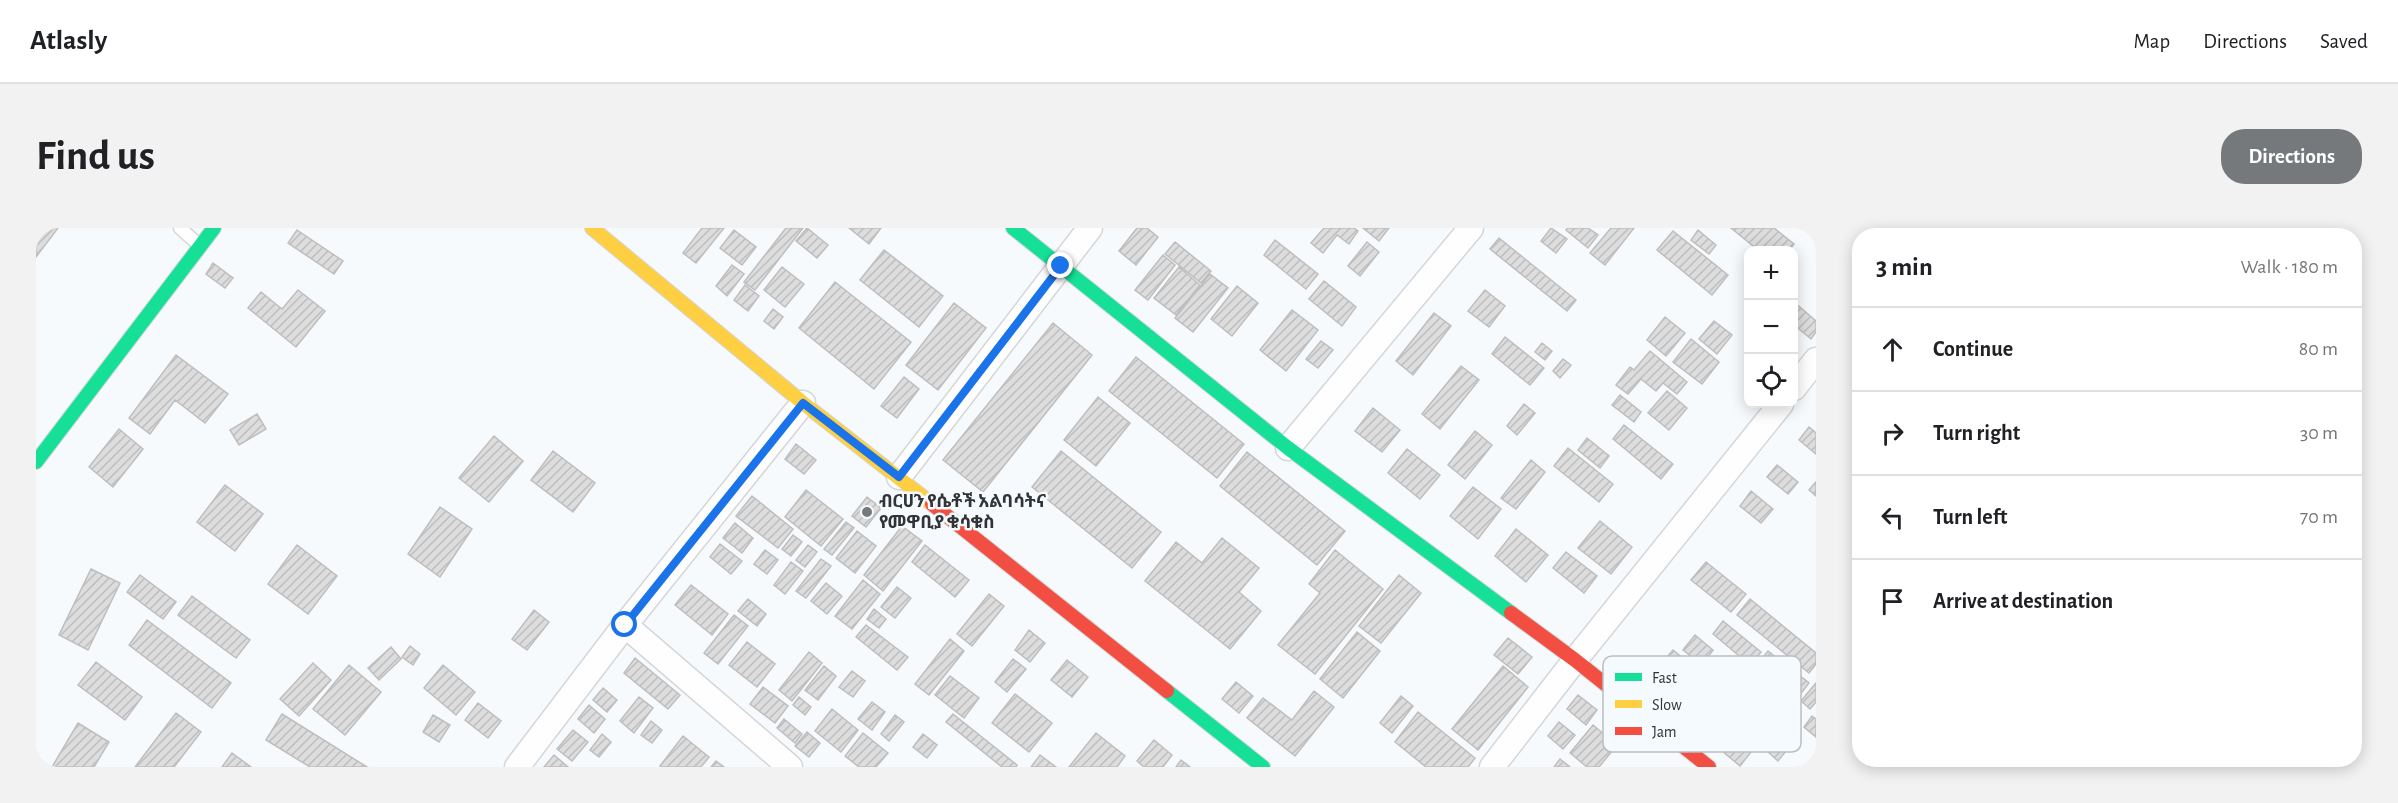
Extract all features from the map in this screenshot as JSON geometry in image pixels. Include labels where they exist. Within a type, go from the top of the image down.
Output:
[{"type":"street","points":[[40,448],[214,228]]},
{"type":"street","points":[[592,228],[803,403],[1263,767]]},
{"type":"street","points":[[1013,228],[1288,448],[1603,682]]},
{"type":"street","points":[[899,477],[1089,228]]},
{"type":"street","points":[[1288,448],[1472,228]]},
{"type":"street","points":[[1798,383],[1816,360]]},
{"type":"street","points":[[517,767],[625,625],[803,403]]},
{"type":"street","points":[[1492,767],[1778,408]]},
{"type":"street","points":[[625,625],[790,767]]},
{"type":"street","points":[[1690,752],[1709,767]]},
{"type":"lane","points":[[180,228],[200,246]]},
{"type":"building","points":[[36,228],[58,228],[36,257]]},
{"type":"building","points":[[702,228],[724,228],[696,263],[683,253]]},
{"type":"building","points":[[786,228],[803,228],[755,290],[744,282]]},
{"type":"building","points":[[807,228],[828,245],[817,258],[796,241]]},
{"type":"building","points":[[849,228],[881,228],[869,244]]},
{"type":"building","points":[[1137,228],[1147,228],[1158,237],[1136,265],[1119,251]]},
{"type":"building","points":[[1324,228],[1354,228],[1358,231],[1349,244],[1337,235],[1323,253],[1311,243]]},
{"type":"building","points":[[1363,228],[1389,228],[1379,241]]},
{"type":"building","points":[[1551,228],[1567,239],[1556,253],[1541,241]]},
{"type":"building","points":[[1567,228],[1588,228],[1598,235],[1588,248],[1566,230]]},
{"type":"building","points":[[1611,228],[1634,228],[1605,265],[1590,253]]},
{"type":"building","points":[[1731,228],[1774,228],[1794,244],[1792,246],[1753,246]]},
{"type":"building","points":[[297,230],[343,261],[334,274],[288,243]]},
{"type":"building","points":[[734,230],[756,247],[742,265],[720,248]]},
{"type":"building","points":[[1698,230],[1716,245],[1709,254],[1691,240]]},
{"type":"building","points":[[1673,231],[1728,275],[1712,295],[1657,250]]},
{"type":"building","points":[[1499,238],[1576,300],[1567,311],[1490,249]]},
{"type":"building","points":[[1275,240],[1318,274],[1306,289],[1264,255]]},
{"type":"building","points":[[1175,242],[1211,271],[1201,283],[1165,254]]},
{"type":"building","points":[[1367,242],[1379,252],[1360,276],[1348,266]]},
{"type":"building","points":[[884,250],[943,296],[919,327],[860,280]]},
{"type":"building","points":[[1163,255],[1175,265],[1148,300],[1135,290]]},
{"type":"building","points":[[213,263],[233,278],[225,288],[206,274]]},
{"type":"building","points":[[732,265],[744,274],[727,296],[716,286]]},
{"type":"building","points":[[782,267],[804,284],[785,307],[764,290]]},
{"type":"building","points":[[1179,267],[1200,285],[1176,315],[1154,298]]},
{"type":"building","points":[[1210,274],[1228,288],[1193,332],[1175,318]]},
{"type":"building","points":[[1324,281],[1356,307],[1342,326],[1309,299]]},
{"type":"building","points":[[835,282],[911,342],[874,389],[799,328]]},
{"type":"building","points":[[745,285],[759,296],[748,311],[734,300]]},
{"type":"building","points":[[1237,286],[1258,303],[1232,336],[1211,319]]},
{"type":"building","points":[[298,290],[325,311],[296,347],[248,308],[261,292],[282,309]]},
{"type":"building","points":[[1485,290],[1505,306],[1489,327],[1468,311]]},
{"type":"building","points":[[954,303],[986,328],[938,390],[906,365]]},
{"type":"building","points":[[1798,305],[1816,321],[1816,332],[1811,339],[1798,328]]},
{"type":"building","points":[[773,309],[783,317],[774,329],[764,321]]},
{"type":"building","points":[[1292,310],[1318,330],[1286,371],[1260,350]]},
{"type":"building","points":[[1434,313],[1451,326],[1413,375],[1396,361]]},
{"type":"building","points":[[1665,317],[1685,333],[1666,356],[1647,340]]},
{"type":"building","points":[[1714,321],[1732,335],[1717,354],[1699,339]]},
{"type":"building","points":[[1053,323],[1092,355],[983,492],[943,460]]},
{"type":"building","points":[[1505,337],[1544,368],[1530,385],[1492,354]]},
{"type":"building","points":[[1691,339],[1719,362],[1702,384],[1673,362]]},
{"type":"building","points":[[1321,341],[1333,350],[1318,368],[1306,359]]},
{"type":"building","points":[[1542,343],[1552,351],[1545,360],[1535,352]]},
{"type":"building","points":[[1650,351],[1687,382],[1677,394],[1663,383],[1656,391],[1641,379],[1628,394],[1616,385],[1630,367],[1634,370]]},
{"type":"building","points":[[176,355],[228,394],[205,423],[175,400],[150,434],[129,418]]},
{"type":"building","points":[[1136,357],[1244,444],[1217,478],[1109,391]]},
{"type":"building","points":[[1563,359],[1571,365],[1560,378],[1553,371]]},
{"type":"building","points":[[1461,366],[1479,380],[1440,429],[1422,414]]},
{"type":"building","points":[[904,377],[919,389],[897,418],[881,406]]},
{"type":"building","points":[[1667,391],[1687,408],[1669,430],[1648,413]]},
{"type":"building","points":[[1620,395],[1641,412],[1634,422],[1612,405]]},
{"type":"building","points":[[1098,397],[1130,423],[1096,466],[1064,440]]},
{"type":"building","points":[[1524,404],[1535,413],[1517,435],[1507,426]]},
{"type":"building","points":[[1373,408],[1400,430],[1382,452],[1355,431]]},
{"type":"building","points":[[257,414],[266,429],[239,445],[230,430]]},
{"type":"building","points":[[1624,425],[1673,464],[1661,479],[1613,439]]},
{"type":"building","points":[[1809,427],[1816,433],[1816,454],[1799,440]]},
{"type":"building","points":[[119,429],[143,449],[113,487],[89,467]]},
{"type":"building","points":[[1475,431],[1492,445],[1465,479],[1448,465]]},
{"type":"building","points":[[494,436],[523,461],[489,502],[459,478]]},
{"type":"building","points":[[1587,438],[1609,456],[1600,468],[1578,450]]},
{"type":"building","points":[[796,444],[816,460],[804,474],[785,459]]},
{"type":"building","points":[[1568,448],[1613,484],[1599,502],[1554,466]]},
{"type":"building","points":[[1407,449],[1440,475],[1420,499],[1388,473]]},
{"type":"building","points":[[553,451],[595,483],[573,512],[531,480]]},
{"type":"building","points":[[1061,451],[1161,532],[1132,568],[1032,487]]},
{"type":"building","points":[[1247,452],[1345,531],[1317,565],[1220,486]]},
{"type":"building","points":[[1531,460],[1545,472],[1516,509],[1501,498]]},
{"type":"building","points":[[1777,465],[1798,482],[1788,494],[1767,477]]},
{"type":"building","points":[[1816,482],[1816,496],[1809,490]]},
{"type":"building","points":[[225,485],[263,514],[235,551],[197,522]]},
{"type":"building","points":[[1473,487],[1501,509],[1478,539],[1450,516]]},
{"type":"building","points":[[806,490],[843,519],[821,546],[785,517]]},
{"type":"building","points":[[1751,491],[1773,509],[1761,523],[1740,506]]},
{"type":"building","points":[[752,496],[793,529],[778,548],[736,516]]},
{"type":"building","points":[[867,497],[881,508],[866,527],[852,516]]},
{"type":"building","points":[[440,507],[472,529],[440,577],[408,554]]},
{"type":"building","points":[[1600,521],[1632,547],[1611,574],[1578,548]]},
{"type":"building","points":[[846,522],[854,528],[832,555],[824,549]]},
{"type":"building","points":[[735,523],[753,538],[742,553],[723,538]]},
{"type":"building","points":[[902,526],[922,541],[883,591],[864,575]]},
{"type":"building","points":[[1516,529],[1548,555],[1526,582],[1495,556]]},
{"type":"building","points":[[857,531],[876,546],[855,573],[836,558]]},
{"type":"building","points":[[793,535],[802,542],[791,556],[782,549]]},
{"type":"building","points":[[1222,538],[1259,568],[1239,592],[1261,611],[1230,649],[1145,581],[1176,542],[1202,563]]},
{"type":"building","points":[[720,544],[742,561],[731,574],[710,557]]},
{"type":"building","points":[[297,545],[337,576],[308,614],[268,584]]},
{"type":"building","points":[[808,545],[817,552],[805,567],[796,560]]},
{"type":"building","points":[[925,545],[969,580],[955,597],[912,562]]},
{"type":"building","points":[[765,550],[778,560],[767,574],[754,564]]},
{"type":"building","points":[[1335,550],[1383,589],[1315,674],[1278,645],[1320,593],[1309,584]]},
{"type":"building","points":[[1566,552],[1597,576],[1584,593],[1553,568]]},
{"type":"building","points":[[821,559],[831,566],[806,598],[796,591]]},
{"type":"building","points":[[791,562],[803,571],[785,594],[774,585]]},
{"type":"building","points":[[1706,562],[1746,594],[1731,612],[1691,580]]},
{"type":"building","points":[[91,569],[120,583],[88,650],[59,635]]},
{"type":"building","points":[[140,575],[176,602],[163,619],[127,592]]},
{"type":"building","points":[[1399,575],[1421,593],[1381,643],[1359,626]]},
{"type":"building","points":[[863,580],[880,594],[852,629],[835,616]]},
{"type":"building","points":[[826,583],[842,596],[827,614],[811,601]]},
{"type":"building","points":[[691,585],[728,614],[712,635],[675,605]]},
{"type":"building","points":[[897,587],[911,598],[895,618],[881,607]]},
{"type":"building","points":[[989,594],[1004,606],[972,646],[957,634]]},
{"type":"building","points":[[192,596],[250,640],[236,658],[178,615]]},
{"type":"building","points":[[748,599],[766,614],[757,626],[738,611]]},
{"type":"building","points":[[1750,599],[1816,653],[1816,664],[1809,673],[1801,667],[1801,656],[1788,656],[1737,615]]},
{"type":"building","points":[[874,609],[886,619],[879,628],[867,619]]},
{"type":"building","points":[[534,610],[549,622],[527,650],[512,639]]},
{"type":"building","points":[[734,615],[748,626],[718,664],[704,653]]},
{"type":"building","points":[[147,620],[231,683],[212,708],[129,645]]},
{"type":"building","points":[[1723,621],[1761,652],[1758,656],[1739,656],[1713,634]]},
{"type":"building","points":[[866,625],[908,657],[897,670],[856,637]]},
{"type":"building","points":[[1029,630],[1045,643],[1030,662],[1015,650]]},
{"type":"building","points":[[1357,632],[1380,651],[1343,698],[1320,679]]},
{"type":"building","points":[[1695,635],[1713,650],[1709,656],[1691,656],[1683,650]]},
{"type":"building","points":[[1508,638],[1532,657],[1518,674],[1494,655]]},
{"type":"building","points":[[950,639],[964,651],[929,695],[915,684]]},
{"type":"building","points":[[747,642],[775,664],[757,687],[729,665]]},
{"type":"building","points":[[410,646],[420,654],[413,665],[402,657]]},
{"type":"building","points":[[391,647],[401,659],[379,680],[368,668]]},
{"type":"building","points":[[1673,650],[1680,656],[1668,656]]},
{"type":"building","points":[[1768,651],[1774,656],[1764,656]]},
{"type":"building","points":[[809,652],[822,663],[792,701],[779,690]]},
{"type":"building","points":[[635,658],[680,695],[668,709],[624,673]]},
{"type":"building","points":[[1013,659],[1026,669],[1007,692],[995,682]]},
{"type":"building","points":[[1067,660],[1088,677],[1072,697],[1051,680]]},
{"type":"building","points":[[96,662],[142,697],[125,720],[78,685]]},
{"type":"building","points":[[313,663],[331,680],[299,716],[280,699]]},
{"type":"building","points":[[349,665],[381,692],[345,735],[313,709]]},
{"type":"building","points":[[443,665],[475,692],[456,715],[424,688]]},
{"type":"building","points":[[824,666],[836,676],[818,700],[805,690]]},
{"type":"building","points":[[1503,666],[1528,687],[1478,750],[1452,729]]},
{"type":"building","points":[[852,671],[865,681],[853,697],[839,687]]},
{"type":"building","points":[[950,676],[979,698],[964,718],[935,695]]},
{"type":"building","points":[[1801,677],[1809,683],[1801,693]]},
{"type":"building","points":[[1236,682],[1253,696],[1239,713],[1222,699]]},
{"type":"building","points":[[1816,683],[1816,702],[1810,709],[1801,701]]},
{"type":"building","points":[[763,687],[788,706],[775,723],[750,704]]},
{"type":"building","points":[[603,688],[617,700],[607,712],[593,700]]},
{"type":"building","points":[[1314,691],[1334,707],[1295,756],[1247,718],[1263,698],[1292,720]]},
{"type":"building","points":[[1015,694],[1052,723],[1029,752],[992,723]]},
{"type":"building","points":[[1578,695],[1597,710],[1586,725],[1567,709]]},
{"type":"building","points":[[1401,696],[1413,706],[1392,733],[1380,723]]},
{"type":"building","points":[[639,697],[653,708],[634,733],[620,721]]},
{"type":"building","points":[[799,697],[811,707],[805,715],[793,705]]},
{"type":"building","points":[[872,702],[885,712],[872,730],[858,719]]},
{"type":"building","points":[[478,703],[501,721],[488,738],[465,720]]},
{"type":"building","points":[[589,705],[605,719],[594,733],[578,719]]},
{"type":"building","points":[[832,709],[858,730],[841,752],[815,731]]},
{"type":"building","points":[[1418,712],[1475,758],[1468,767],[1426,767],[1395,742]]},
{"type":"building","points":[[176,713],[201,732],[174,767],[135,767]]},
{"type":"building","points":[[282,714],[367,767],[310,767],[266,740]]},
{"type":"building","points":[[953,714],[1017,765],[1016,767],[1002,767],[946,722]]},
{"type":"building","points":[[433,715],[450,725],[439,742],[423,732]]},
{"type":"building","points":[[895,715],[904,722],[889,741],[881,734]]},
{"type":"building","points":[[1812,716],[1816,719],[1816,737],[1804,727]]},
{"type":"building","points":[[784,719],[802,734],[795,743],[777,728]]},
{"type":"building","points":[[651,721],[662,730],[652,743],[641,735]]},
{"type":"building","points":[[1559,722],[1575,735],[1563,749],[1548,736]]},
{"type":"building","points":[[78,723],[109,742],[94,767],[52,767]]},
{"type":"building","points":[[1593,725],[1603,733],[1603,752],[1611,752],[1599,767],[1587,767],[1570,753]]},
{"type":"building","points":[[573,730],[588,742],[572,761],[557,749]]},
{"type":"building","points":[[807,732],[820,743],[809,757],[795,746]]},
{"type":"building","points":[[863,733],[888,753],[876,767],[859,767],[845,756]]},
{"type":"building","points":[[1096,733],[1125,756],[1117,767],[1069,767]]},
{"type":"building","points":[[602,734],[611,742],[599,757],[590,750]]},
{"type":"building","points":[[923,734],[937,745],[927,758],[913,747]]},
{"type":"building","points":[[683,736],[709,757],[701,767],[661,767],[660,766]]},
{"type":"building","points":[[1154,740],[1172,755],[1163,767],[1144,767],[1137,761]]},
{"type":"building","points":[[1723,752],[1751,752],[1740,766]]},
{"type":"building","points":[[1768,752],[1785,752],[1778,761]]},
{"type":"building","points":[[232,753],[251,767],[222,767]]},
{"type":"building","points":[[554,755],[568,767],[544,767]]},
{"type":"building","points":[[1040,755],[1056,767],[1031,767]]},
{"type":"building","points":[[1560,759],[1570,767],[1554,767]]},
{"type":"building","points":[[1181,760],[1190,767],[1176,767]]},
{"type":"building","points":[[716,761],[724,767],[711,767]]},
{"type":"traffic: fast","points":[[36,462],[214,228]]},
{"type":"traffic: fast","points":[[1013,228],[1288,448],[1511,613]]},
{"type":"traffic: fast","points":[[1167,691],[1263,767]]},
{"type":"traffic: slow","points":[[592,228],[803,403],[932,504]]},
{"type":"traffic: jam","points":[[932,504],[1167,691]]},
{"type":"traffic: jam","points":[[1511,613],[1603,682]]},
{"type":"traffic: jam","points":[[1690,752],[1709,767]]},
{"type":"place","name":"ብርሀን የሴቶች አልባሳትና የመዋቢያ ቁሳቁስ","points":[[867,512]]},
{"type":"route","points":[[625,625],[803,403],[899,477],[1061,266]]}]
